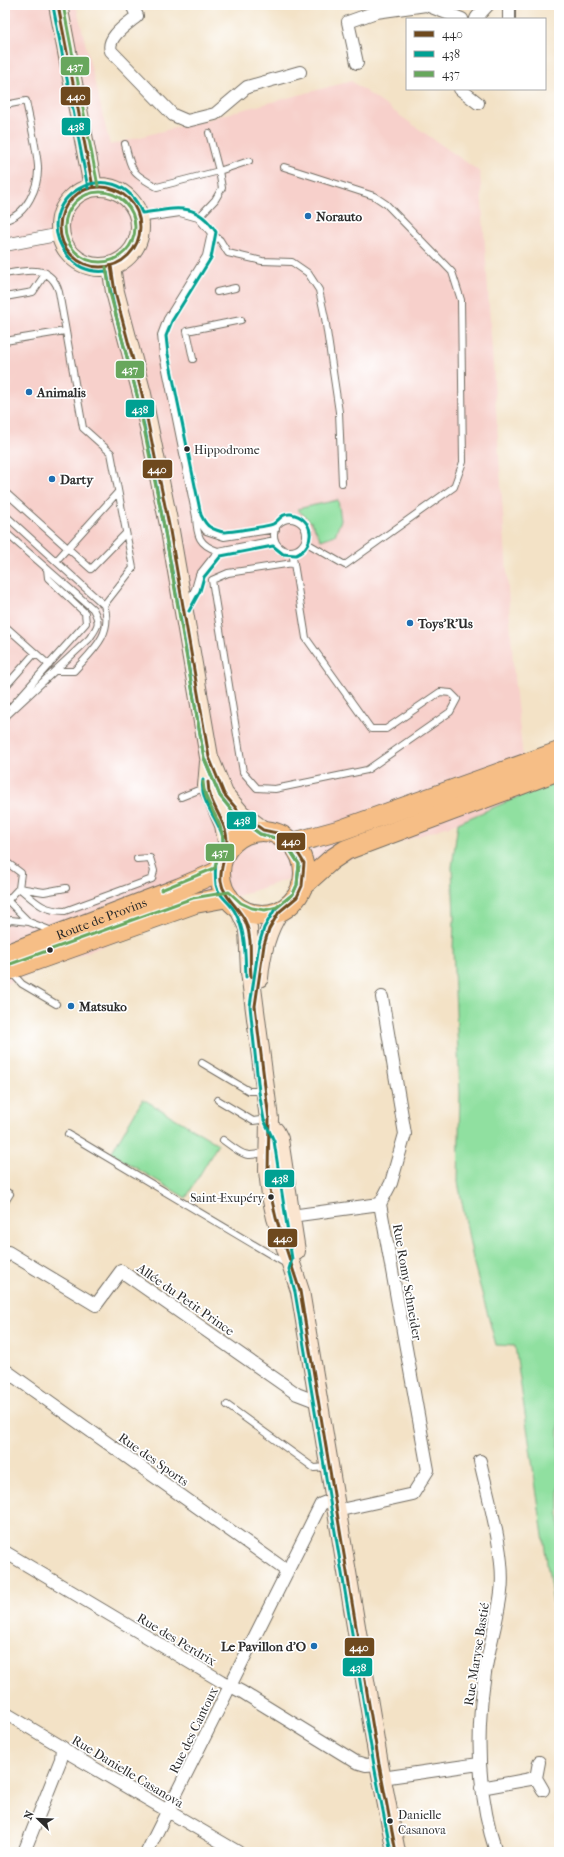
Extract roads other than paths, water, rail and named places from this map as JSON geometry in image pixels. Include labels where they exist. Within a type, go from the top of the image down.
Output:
[{"type":"main road","points":[[58,5],[93,188]]},
{"type":"main road","points":[[106,187],[117,191],[127,198],[135,207],[139,219],[140,234],[134,248],[124,259],[111,266],[94,267],[78,261],[67,249],[61,234],[60,221],[64,209],[72,199],[81,192],[93,188],[106,187]]},
{"type":"main road","points":[[111,266],[115,292],[142,394],[169,525],[209,757],[224,794],[241,814],[263,830]]},
{"type":"main road","points":[[293,843],[341,830],[559,752]]},
{"type":"main road","points":[[209,757],[207,786],[224,825],[228,847]]},
{"type":"main road","points":[[302,886],[331,860],[346,850],[559,770]]},
{"type":"main road","points":[[233,902],[250,914],[265,915],[279,912],[289,906],[297,897],[302,886],[304,874],[304,863],[293,843],[277,833],[263,830],[248,833],[237,838],[228,847],[222,858],[220,871],[221,885],[248,928],[250,972],[264,1091],[270,1119],[278,1139],[291,1216],[297,1259],[294,1269]]},
{"type":"main road","name":"Route de Provins","points":[[6,965],[61,933],[180,888],[220,871]]},
{"type":"main road","name":"Route de Provins","points":[[6,965],[195,902],[233,902]]},
{"type":"main road","points":[[255,1006],[264,945],[269,929],[279,912]]},
{"type":"main road","points":[[270,1119],[268,1171],[271,1196],[285,1246],[294,1269],[300,1291],[380,1771],[396,1852]]},
{"type":"street","points":[[132,5],[137,16],[112,38],[109,47],[111,51],[173,115],[187,121],[215,114],[247,87],[300,72]]},
{"type":"street","points":[[357,63],[348,22],[376,12],[426,5],[459,18]]},
{"type":"street","points":[[475,18],[488,5]]},
{"type":"street","points":[[509,5],[509,18]]},
{"type":"street","points":[[461,90],[478,103]]},
{"type":"street","points":[[5,244],[61,234]]},
{"type":"street","points":[[291,1216],[380,1204],[391,1183],[405,1134],[382,997]]},
{"type":"street","name":"Rue Romy Schneider","points":[[335,1505],[414,1494],[428,1470],[380,1204]]},
{"type":"street","name":"Allée du Petit Prince","points":[[6,1252],[96,1305],[121,1271],[297,1394],[318,1402]]},
{"type":"street","name":"Rue des Sports","points":[[5,1370],[287,1571]]},
{"type":"street","name":"Rue Maryse Bastié","points":[[480,1461],[496,1535],[501,1573],[501,1592],[485,1673],[481,1709],[479,1764],[481,1788],[490,1836],[496,1852]]},
{"type":"street","name":"Rue des Cantoux","points":[[147,1852],[321,1504],[335,1505]]},
{"type":"street","name":"Rue des Perdrix","points":[[5,1552],[230,1685],[356,1762],[380,1771],[479,1764]]},
{"type":"street","name":"Rue Danielle Casanova","points":[[5,1713],[62,1747],[72,1755],[238,1852]]},
{"type":"street","points":[[24,1852],[61,1759],[62,1747]]},
{"type":"street","points":[[539,1762],[536,1778],[543,1790]]},
{"type":"street","points":[[481,1788],[536,1778]]},
{"type":"lane","points":[[5,105],[26,101],[38,166],[37,180],[26,206],[13,218],[5,220]]},
{"type":"lane","points":[[198,218],[215,200],[222,188],[209,133]]},
{"type":"lane","points":[[125,144],[132,170],[138,177],[157,187],[219,171],[249,161]]},
{"type":"lane","points":[[284,167],[374,196],[386,204],[452,272],[461,300],[463,462],[454,487],[345,565],[305,542]]},
{"type":"lane","points":[[139,219],[180,213],[198,218],[220,240],[228,253],[262,261],[292,262],[308,273],[319,290],[325,318],[339,412],[342,482]]},
{"type":"lane","points":[[211,232],[206,256],[167,319],[161,335],[163,355],[196,517],[197,534],[206,548],[218,551],[275,540]]},
{"type":"lane","points":[[5,274],[30,271],[46,273],[52,278],[58,288],[82,428],[111,453],[133,568],[104,605]]},
{"type":"lane","points":[[5,297],[33,292],[46,273]]},
{"type":"lane","points":[[217,292],[235,288]]},
{"type":"lane","points":[[193,359],[187,331],[241,320]]},
{"type":"lane","points":[[5,341],[65,331]]},
{"type":"lane","points":[[5,492],[91,569],[126,533]]},
{"type":"lane","points":[[56,561],[118,492]]},
{"type":"lane","points":[[5,515],[104,605],[108,616],[107,628],[97,646],[74,670],[55,671]]},
{"type":"lane","points":[[196,517],[206,531],[224,537],[276,529]]},
{"type":"lane","points":[[294,519],[303,526],[306,531],[305,542],[298,550],[292,551],[282,549],[275,540],[276,529],[283,521],[294,519]]},
{"type":"lane","points":[[5,532],[93,609],[98,618],[98,625],[89,639],[5,717]]},
{"type":"lane","points":[[183,612],[195,589],[198,575],[218,551]]},
{"type":"lane","points":[[292,551],[306,638],[372,729],[386,729],[440,692],[451,693],[457,699],[450,712],[367,770],[275,789],[257,788],[243,772],[212,580],[228,573],[293,563]]},
{"type":"lane","points":[[5,714],[86,623],[85,613],[48,578],[47,569]]},
{"type":"lane","points":[[5,626],[49,665]]},
{"type":"lane","points":[[5,687],[35,653]]},
{"type":"lane","points":[[181,797],[207,786]]},
{"type":"lane","points":[[19,888],[41,907],[52,911],[65,911],[152,879],[154,872],[150,858],[137,860]]},
{"type":"lane","points":[[5,861],[21,873],[19,888],[6,900],[29,922],[48,931],[61,933]]},
{"type":"lane","points":[[19,888],[44,892],[66,888]]},
{"type":"lane","points":[[5,923],[11,920],[29,922]]},
{"type":"lane","points":[[6,965],[22,984],[56,1004]]},
{"type":"lane","points":[[202,1063],[249,1091],[264,1091]]},
{"type":"lane","points":[[218,1100],[253,1121],[270,1119]]},
{"type":"lane","points":[[68,1134],[294,1269]]},
{"type":"lane","points":[[223,1140],[242,1154],[254,1156],[268,1150]]},
{"type":"lane","points":[[5,1191],[10,1194],[5,1202]]},
{"type":"lane","points":[[227,1405],[314,1468],[329,1467]]},
{"type":"place","name":"Norauto","points":[[308,216]]},
{"type":"place","name":"Animalis","points":[[29,392]]},
{"type":"place","name":"Hippodrome","points":[[187,449]]},
{"type":"place","name":"Darty","points":[[52,479]]},
{"type":"place","name":"Toys'R'Us","points":[[410,623]]},
{"type":"place","name":"Matsuko","points":[[71,1006]]},
{"type":"place","name":"Saint-Exupéry","points":[[271,1197]]},
{"type":"place","name":"Le Pavillon d'O","points":[[314,1646]]},
{"type":"place","name":"Danielle Casanova","points":[[390,1821]]}]
